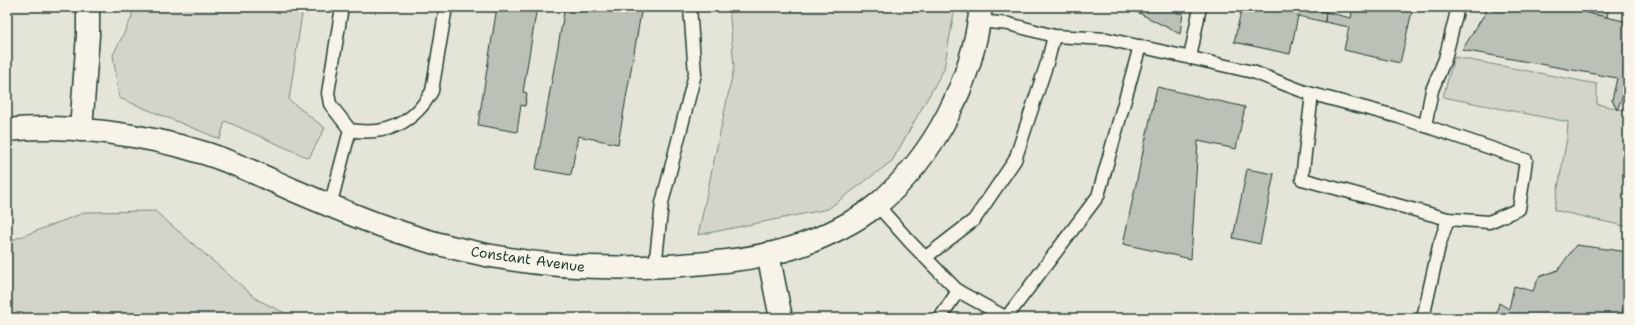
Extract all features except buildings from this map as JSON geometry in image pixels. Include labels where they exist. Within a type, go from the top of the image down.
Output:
[{"type":"street","points":[[81,130],[88,35],[88,7]]},
{"type":"street","name":"Constant Avenue","points":[[7,130],[49,128],[81,130],[151,139],[204,153],[330,206],[404,234],[458,249],[506,259],[564,266],[655,267],[726,261],[794,248],[819,238],[877,205],[926,150],[946,121],[962,88],[971,60],[980,14]]},
{"type":"street","points":[[768,254],[781,318]]},
{"type":"lane","points":[[342,7],[328,93],[330,104],[350,130],[377,132],[395,127],[414,115],[427,101],[432,91],[446,7]]},
{"type":"lane","points":[[655,267],[662,203],[695,74],[690,7]]},
{"type":"lane","points":[[1190,58],[1200,7]]},
{"type":"lane","points":[[1425,126],[1432,90],[1445,59],[1458,7]]},
{"type":"lane","points":[[980,14],[1009,24],[1054,36],[1107,38],[1253,72],[1312,94],[1399,117],[1526,160],[1519,209],[1489,222],[1448,219],[1302,180],[1312,94]]},
{"type":"lane","points":[[926,257],[974,220],[1015,160],[1048,60],[1054,36]]},
{"type":"lane","points":[[877,205],[958,291],[1007,318],[1098,196],[1140,46]]},
{"type":"lane","points":[[330,206],[350,130]]},
{"type":"lane","points":[[1423,318],[1439,246],[1448,219]]},
{"type":"lane","points":[[940,318],[958,291]]},
{"type":"shaded area","points":[[7,7],[1628,7],[1628,318],[7,318]]},
{"type":"shaded area","points":[[132,7],[303,7],[289,100],[325,128],[309,158],[225,121],[220,139],[119,98],[113,55],[132,17]]},
{"type":"shaded area","points":[[729,7],[955,7],[944,69],[892,161],[828,209],[698,235],[734,67]]},
{"type":"shaded area","points":[[1454,57],[1597,84],[1597,104],[1628,111],[1628,227],[1554,210],[1567,138],[1568,122],[1443,97]]},
{"type":"shaded area","points":[[155,211],[258,300],[296,318],[7,318],[7,242],[86,212]]}]
